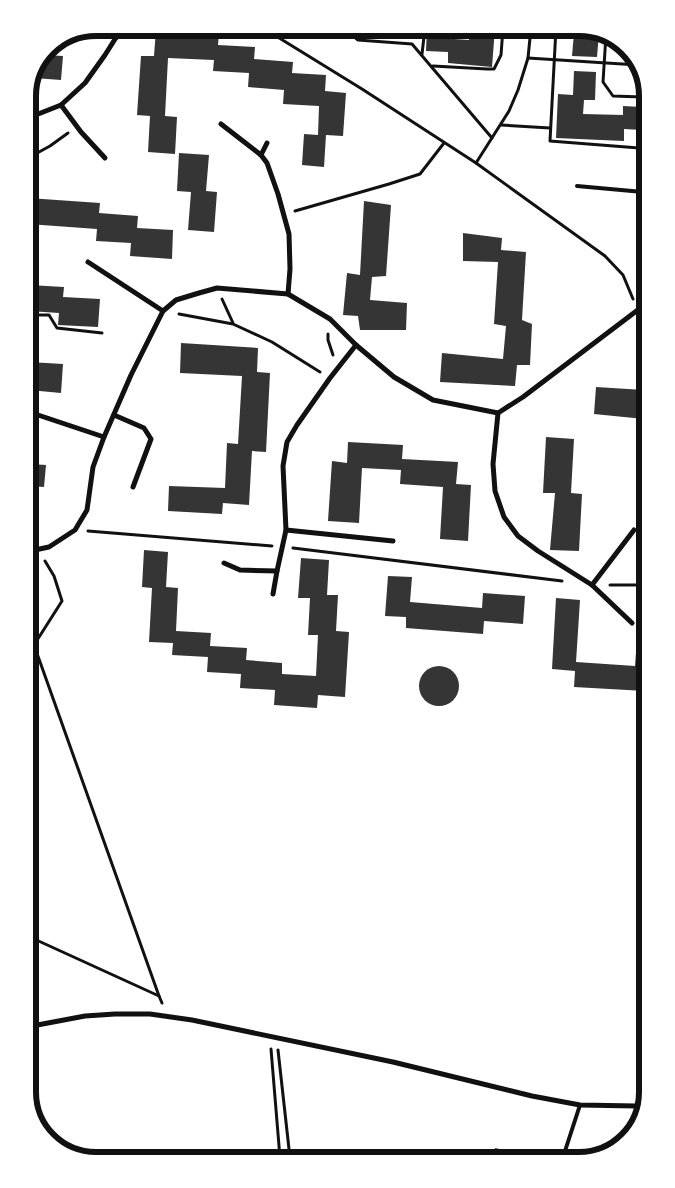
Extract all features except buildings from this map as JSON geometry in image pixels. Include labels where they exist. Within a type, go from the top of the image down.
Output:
[{"type":"street","points":[[36,115],[61,105],[84,83],[117,37]]},
{"type":"street","points":[[61,105],[104,158]]},
{"type":"street","points":[[221,124],[261,155],[267,163],[289,234],[290,269],[288,294]]},
{"type":"street","points":[[261,155],[267,143]]},
{"type":"street","points":[[88,262],[163,311]]},
{"type":"street","points":[[38,549],[50,547],[75,530],[87,510],[94,467],[104,437],[131,375],[163,311],[176,300],[217,288],[288,294],[330,319],[356,345],[394,377],[433,400],[498,413],[523,397],[638,310]]},
{"type":"street","points":[[273,594],[286,530],[284,466],[287,442],[330,378],[356,345]]},
{"type":"street","points":[[498,413],[493,464],[494,491],[504,517],[518,536],[592,585],[632,623]]},
{"type":"street","points":[[38,415],[104,437]]},
{"type":"street","points":[[114,415],[144,428],[151,439],[133,487]]},
{"type":"street","points":[[286,530],[393,541]]},
{"type":"street","points":[[592,585],[634,530]]},
{"type":"street","points":[[224,563],[240,570],[277,571]]},
{"type":"street","points":[[36,1025],[115,1014],[150,1014],[192,1020],[394,1062],[532,1096],[580,1105],[637,1106]]},
{"type":"lane","points":[[577,186],[639,192]]},
{"type":"lane","points":[[565,1151],[580,1105]]},
{"type":"path","points":[[276,36],[476,163],[605,256],[623,275],[638,310]]},
{"type":"path","points":[[354,36],[358,40],[412,44],[492,138]]},
{"type":"path","points":[[422,55],[424,36]]},
{"type":"path","points":[[432,66],[487,70],[494,68],[501,55],[502,36]]},
{"type":"path","points":[[476,163],[501,125],[518,90],[528,58],[530,36]]},
{"type":"path","points":[[556,36],[550,141],[639,148]]},
{"type":"path","points":[[606,42],[603,82],[613,96],[639,97]]},
{"type":"path","points":[[528,58],[630,65]]},
{"type":"path","points":[[501,125],[550,128]]},
{"type":"path","points":[[36,154],[77,126]]},
{"type":"path","points":[[283,214],[420,174],[444,143]]},
{"type":"path","points":[[217,288],[233,324]]},
{"type":"path","points":[[163,311],[233,324],[272,342],[330,378],[334,366],[334,358],[328,340],[330,319]]},
{"type":"path","points":[[36,315],[49,315],[57,328],[102,333]]},
{"type":"path","points":[[75,530],[282,546],[563,581]]},
{"type":"path","points":[[36,642],[62,601],[54,576],[38,549]]},
{"type":"path","points":[[592,585],[639,586]]},
{"type":"path","points":[[36,651],[164,1007]]},
{"type":"path","points":[[36,940],[159,996]]},
{"type":"path","points":[[273,1037],[289,1152]]},
{"type":"path","points":[[273,1037],[280,1152]]}]
